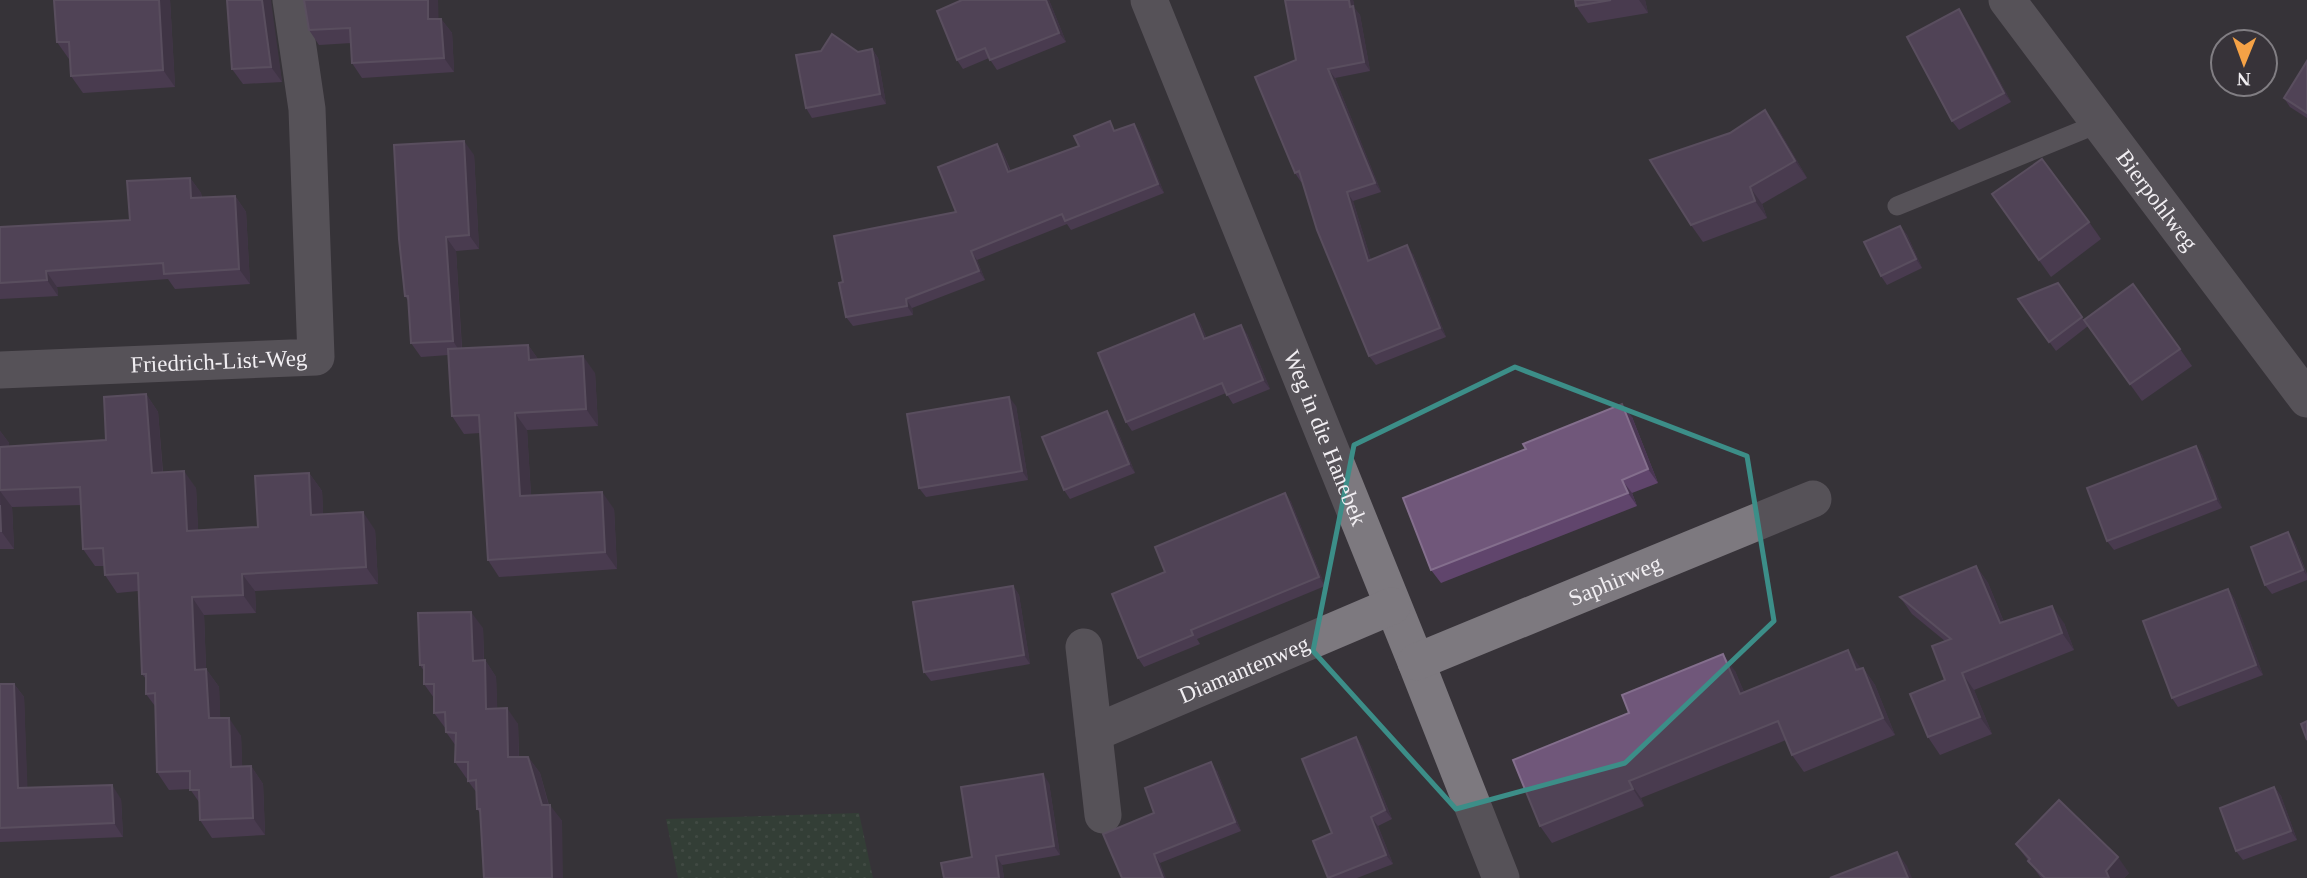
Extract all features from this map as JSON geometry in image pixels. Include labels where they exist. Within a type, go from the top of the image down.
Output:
[{"type":"street","name":"Friedrich-List-Weg","points":[[0,370],[316,358],[307,109],[290,0]]},
{"type":"street","name":"Weg in die Hanebek","points":[[1149,0],[1501,878]]},
{"type":"street","name":"Bierpohlweg","points":[[2007,0],[2302,381]]},
{"type":"street","name":"Saphirweg","points":[[1416,662],[1814,499]]},
{"type":"street","name":"Diamantenweg","points":[[1094,733],[1392,606]]},
{"type":"street","points":[[1084,647],[1103,815]]},
{"type":"lane","points":[[1897,206],[2100,123]]},
{"type":"highlighted area","points":[[1515,367],[1747,456],[1774,621],[1625,763],[1456,809],[1313,651],[1354,445]]},
{"type":"green space","points":[[859,813],[873,878],[678,878],[666,819]]},
{"type":"building","points":[[54,0],[159,0],[163,70],[71,76],[69,42],[57,42]]},
{"type":"building","points":[[227,0],[262,0],[271,67],[232,69]]},
{"type":"building","points":[[304,0],[428,0],[428,19],[441,19],[444,58],[352,63],[350,28],[309,30]]},
{"type":"building","points":[[962,0],[1046,0],[1059,33],[990,60],[985,48],[957,60],[937,11]]},
{"type":"building","points":[[1285,0],[1349,0],[1350,7],[1353,6],[1364,62],[1328,69],[1375,183],[1347,192],[1368,261],[1407,245],[1440,328],[1369,356],[1317,230],[1299,171],[1295,173],[1255,77],[1296,60]]},
{"type":"building","points":[[1575,0],[1611,0],[1576,6]]},
{"type":"building","points":[[1959,9],[2004,93],[1952,121],[1907,37]]},
{"type":"building","points":[[832,34],[858,52],[872,49],[880,94],[806,108],[796,55],[821,51]]},
{"type":"building","points":[[2307,61],[2307,113],[2284,98]]},
{"type":"building","points":[[1765,110],[1795,161],[1750,187],[1755,201],[1691,225],[1650,160],[1730,133]]},
{"type":"building","points":[[1110,121],[1114,131],[1134,124],[1158,184],[1065,221],[1062,214],[971,251],[979,271],[906,299],[907,306],[846,317],[839,283],[843,282],[834,236],[956,212],[938,167],[997,144],[1008,172],[1079,146],[1074,136]]},
{"type":"building","points":[[464,141],[469,235],[446,237],[453,341],[411,343],[408,296],[405,296],[399,239],[394,145]]},
{"type":"building","points":[[2042,159],[2089,222],[2039,260],[1992,194]]},
{"type":"building","points":[[190,178],[191,198],[235,196],[239,269],[164,274],[163,263],[46,271],[47,280],[0,283],[0,227],[130,220],[127,181]]},
{"type":"building","points":[[1900,226],[1916,259],[1881,276],[1864,242]]},
{"type":"building","points":[[2058,283],[2082,317],[2049,342],[2018,299]]},
{"type":"building","points":[[2133,284],[2180,349],[2130,384],[2084,320]]},
{"type":"building","points":[[1194,314],[1204,339],[1241,325],[1263,380],[1227,395],[1222,383],[1126,422],[1098,353]]},
{"type":"building","points":[[528,345],[529,360],[583,356],[586,409],[515,413],[520,496],[602,492],[605,552],[488,560],[479,415],[452,416],[448,349]]},
{"type":"building","points":[[146,394],[152,473],[184,471],[187,531],[258,527],[255,476],[309,473],[311,515],[363,512],[366,567],[242,574],[243,595],[192,597],[195,670],[206,669],[209,718],[229,718],[231,767],[251,766],[253,818],[200,820],[199,790],[190,790],[190,771],[157,772],[155,693],[146,694],[146,674],[142,674],[138,573],[105,575],[103,548],[83,549],[80,487],[0,490],[0,447],[106,440],[104,397]]},
{"type":"building","points":[[1009,397],[1022,471],[919,488],[907,414]]},
{"type":"building","points":[[1622,404],[1648,469],[1622,480],[1628,493],[1431,570],[1403,498],[1526,449],[1523,444]]},
{"type":"building","points":[[1107,411],[1129,464],[1064,490],[1042,437]]},
{"type":"building","points":[[2196,446],[2216,499],[2107,541],[2087,488]]},
{"type":"building","points":[[1285,493],[1319,577],[1191,630],[1193,635],[1138,658],[1112,594],[1165,572],[1155,547]]},
{"type":"building","points":[[2288,532],[2303,570],[2265,585],[2251,547]]},
{"type":"building","points":[[1976,566],[2000,623],[2052,606],[2062,633],[1962,673],[1980,717],[1928,737],[1910,694],[1945,680],[1932,646],[1951,639],[1900,597]]},
{"type":"building","points":[[1013,586],[1024,655],[924,672],[913,602]]},
{"type":"building","points":[[2228,589],[2256,665],[2172,698],[2143,621]]},
{"type":"building","points":[[471,612],[473,661],[485,660],[486,709],[507,708],[508,757],[528,757],[542,805],[550,805],[552,878],[484,878],[476,780],[468,781],[468,762],[455,762],[456,733],[446,732],[445,712],[434,713],[434,684],[424,684],[424,665],[420,665],[418,613]]},
{"type":"building","points":[[1848,650],[1856,670],[1863,668],[1883,718],[1792,755],[1778,721],[1629,781],[1633,789],[1540,826],[1513,760],[1629,713],[1622,695],[1723,654],[1740,694]]},
{"type":"building","points":[[0,684],[14,684],[18,788],[112,785],[114,823],[0,828]]},
{"type":"building","points":[[2307,721],[2307,740],[2301,724]]},
{"type":"building","points":[[1356,737],[1385,810],[1371,817],[1386,855],[1328,878],[1313,841],[1332,833],[1302,759]]},
{"type":"building","points":[[1211,762],[1235,822],[1154,854],[1163,878],[1122,878],[1103,834],[1154,813],[1145,788]]},
{"type":"building","points":[[1043,774],[1054,846],[996,856],[999,878],[944,878],[941,863],[972,857],[961,787]]},
{"type":"building","points":[[2274,787],[2291,831],[2236,851],[2220,808]]},
{"type":"building","points":[[2059,800],[2118,857],[2106,871],[2109,878],[2045,878],[2016,844]]},
{"type":"building","points":[[1897,852],[1908,878],[1830,878]]}]
